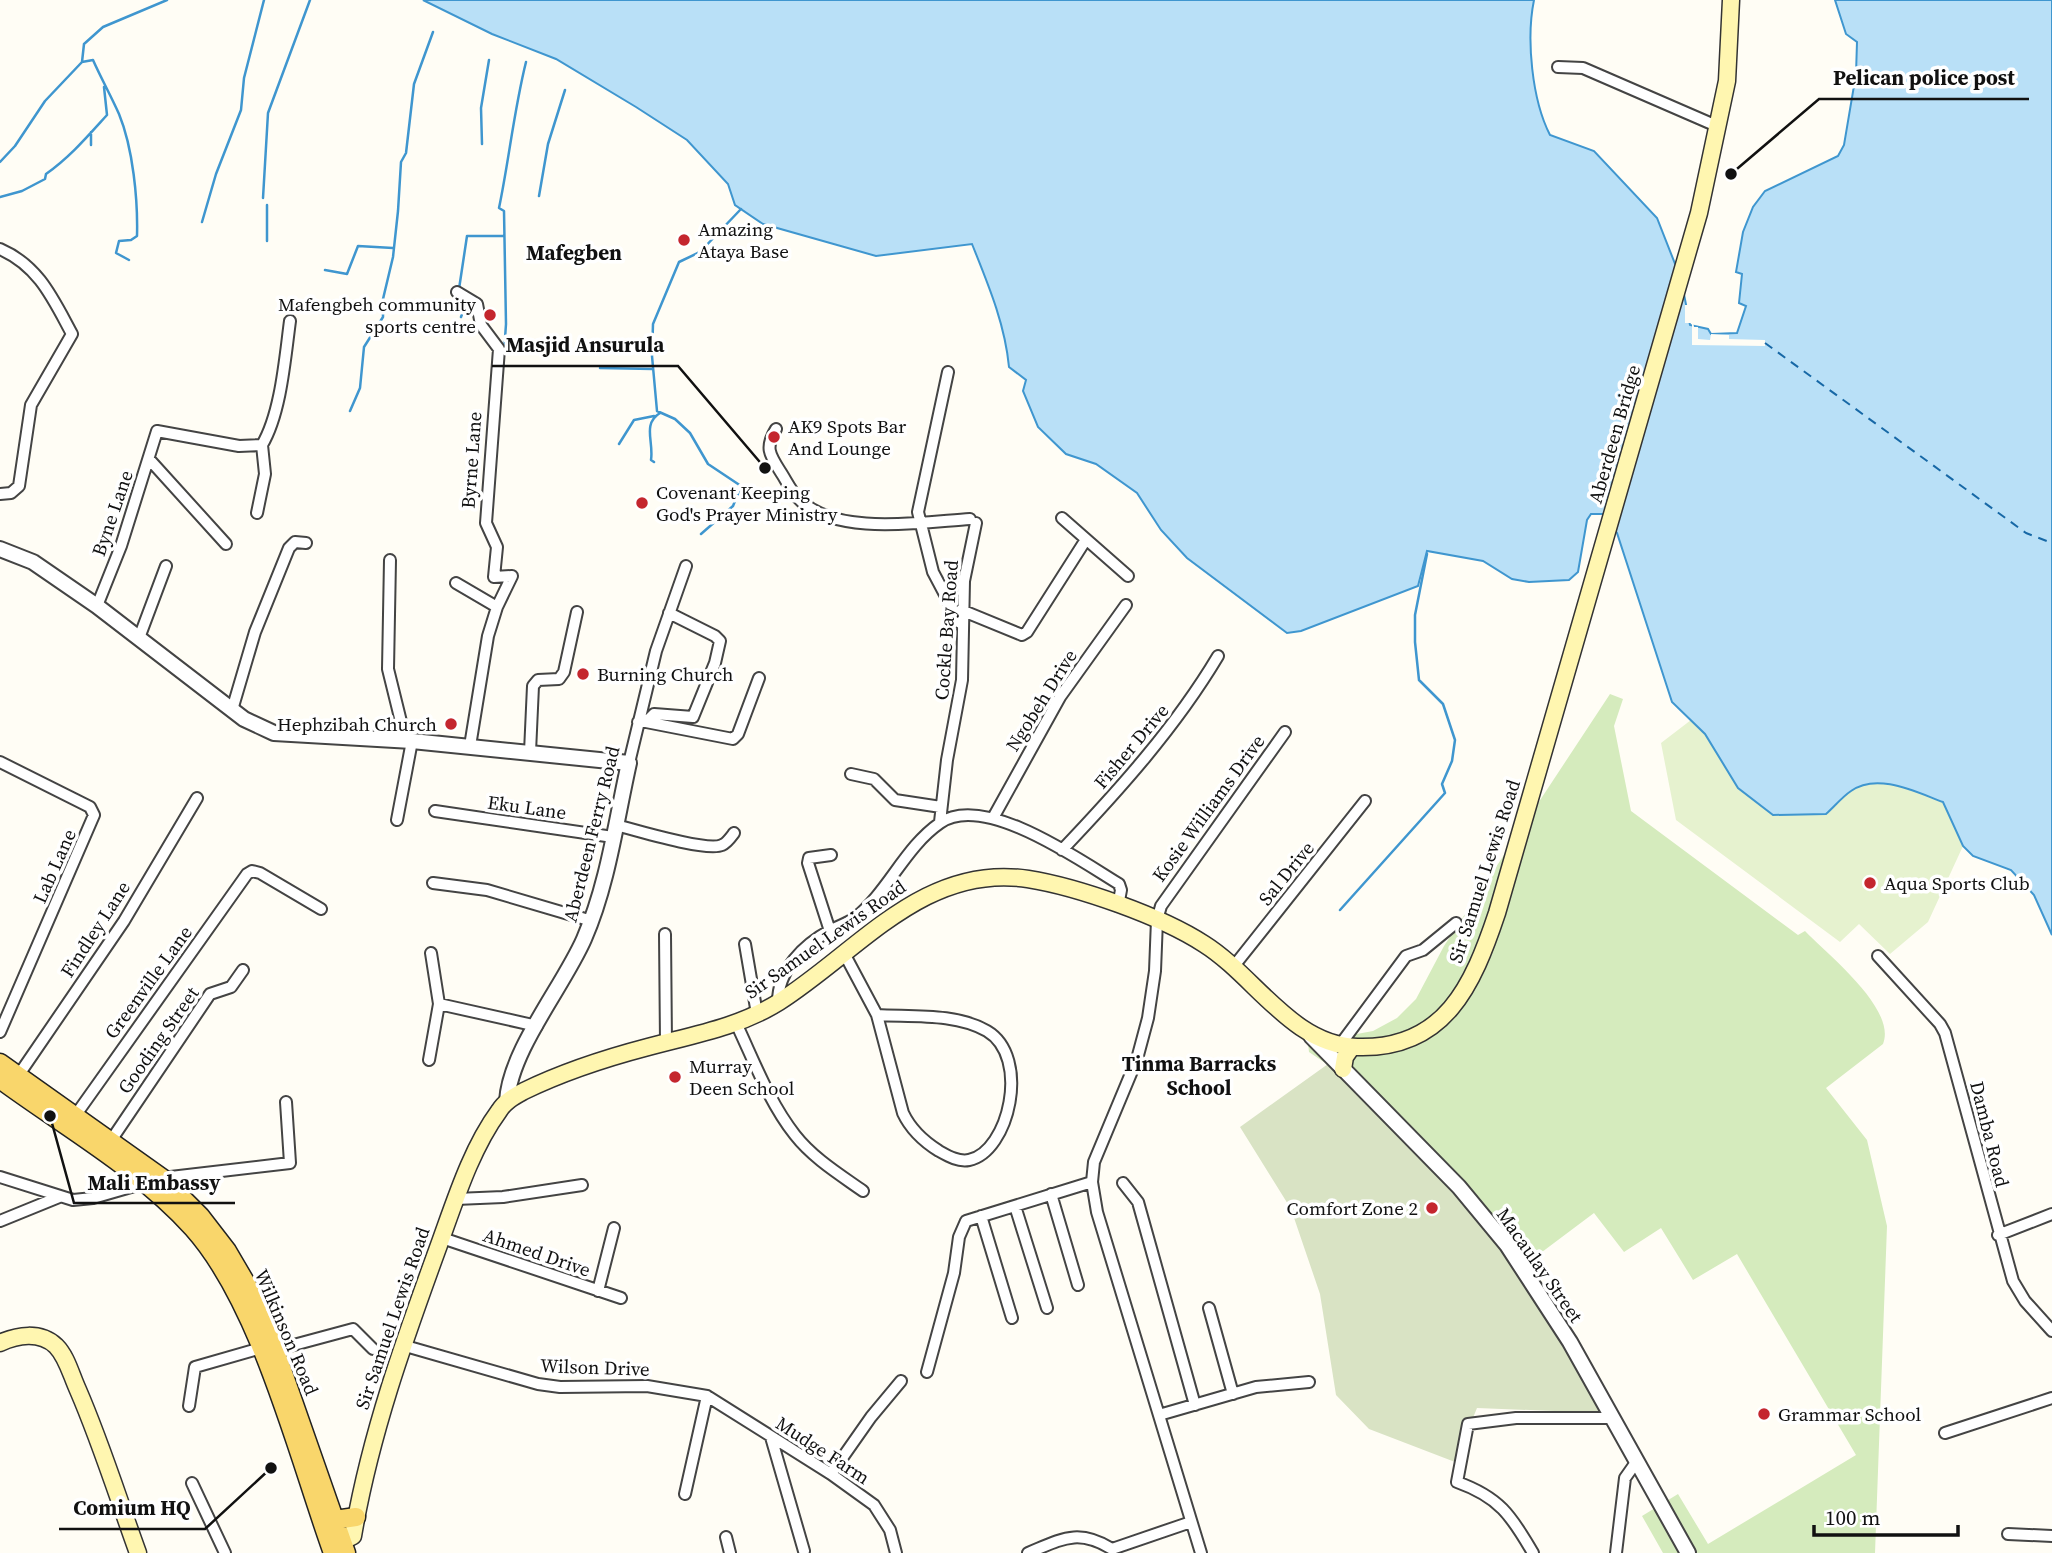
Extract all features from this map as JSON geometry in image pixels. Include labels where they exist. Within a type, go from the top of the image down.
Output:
[{"type":"main road","points":[[1719,127],[1727,81],[1731,0]]},
{"type":"main road","name":"Aberdeen Bridge","points":[[1569,666],[1699,213],[1719,127]]},
{"type":"main road","name":"Sir Samuel Lewis Road","points":[[356,1517],[379,1417],[402,1345],[456,1199],[483,1140],[507,1101],[541,1084],[607,1059],[736,1023],[758,1014],[845,955],[927,894],[978,877],[1030,879],[1118,906],[1159,913],[1234,966],[1311,1036],[1346,1046],[1386,1045],[1419,1036],[1453,1007],[1480,962],[1497,913],[1569,666]]},
{"type":"main road","points":[[1343,1069],[1346,1046]]},
{"type":"main road","name":"Wilkinson Road","points":[[0,1063],[7,1084],[153,1180]]},
{"type":"main road","name":"Wilkinson Road","points":[[7,1084],[75,1116],[110,1142],[153,1180],[194,1229],[218,1263],[268,1349],[340,1542]]},
{"type":"main road","points":[[0,1343],[16,1335],[37,1336],[54,1344],[65,1359],[100,1440],[138,1553]]},
{"type":"main road","points":[[340,1542],[356,1517]]},
{"type":"street","points":[[1558,67],[1583,68],[1719,127]]},
{"type":"street","points":[[0,249],[28,264],[41,278],[72,334],[31,405],[19,486],[11,493],[0,494]]},
{"type":"street","name":"Byrne Lane","points":[[457,292],[477,304],[481,325],[499,349],[486,523],[488,534],[497,547],[494,577],[512,576],[496,607],[482,661],[470,746]]},
{"type":"street","points":[[257,513],[265,474],[262,445],[268,436],[290,321]]},
{"type":"street","points":[[948,372],[918,512],[933,572],[961,626]]},
{"type":"street","points":[[776,429],[769,439],[768,453],[799,499],[826,514],[843,519],[919,524]]},
{"type":"street","name":"Byne Lane","points":[[97,606],[121,546],[157,431],[239,446],[262,445]]},
{"type":"street","points":[[149,459],[226,544]]},
{"type":"street","points":[[1062,518],[1128,576]]},
{"type":"street","name":"Cockle Bay Road","points":[[919,524],[973,521],[961,610],[962,680],[940,822]]},
{"type":"street","points":[[961,610],[1022,635],[1027,632],[1085,541]]},
{"type":"street","points":[[232,710],[256,632],[289,548],[295,542],[306,543]]},
{"type":"street","points":[[0,549],[26,558],[97,606],[232,710],[257,727],[274,733],[470,746],[629,763]]},
{"type":"street","points":[[390,560],[388,669],[409,741],[397,820]]},
{"type":"street","points":[[139,638],[166,566]]},
{"type":"street","name":"Aberdeen Ferry Road","points":[[507,1101],[511,1075],[592,921],[629,763],[669,613],[686,566]]},
{"type":"street","points":[[456,583],[496,607]]},
{"type":"street","name":"Ngobeh Drive","points":[[993,818],[1060,697],[1126,605]]},
{"type":"street","points":[[530,752],[533,686],[538,680],[559,679],[564,672],[577,612]]},
{"type":"street","points":[[642,722],[654,715],[693,717],[719,649],[719,641],[715,636],[669,613]]},
{"type":"street","name":"Fisher Drive","points":[[1062,850],[1115,793],[1189,704],[1218,656]]},
{"type":"street","points":[[642,722],[733,739],[738,734],[759,678]]},
{"type":"street","name":"Kosie Williams Drive","points":[[1159,913],[1285,732]]},
{"type":"street","name":"Lab Lane","points":[[0,762],[90,807],[94,815],[0,1032]]},
{"type":"street","points":[[851,774],[874,779],[895,800],[942,807]]},
{"type":"street","name":"Findley Lane","points":[[7,1084],[124,921],[197,798]]},
{"type":"street","name":"Sal Drive","points":[[1234,966],[1365,801]]},
{"type":"street","name":"Eku Lane","points":[[435,811],[615,831],[713,846],[725,844],[734,833]]},
{"type":"street","points":[[778,1002],[780,978],[797,956],[863,911],[940,822],[962,817],[993,818],[1062,850],[1119,884],[1121,890],[1118,906]]},
{"type":"street","points":[[830,931],[808,863],[809,858],[831,855]]},
{"type":"street","name":"Greenville Lane","points":[[75,1116],[157,998],[252,871],[321,909]]},
{"type":"street","points":[[433,883],[487,890],[592,921]]},
{"type":"street","points":[[1159,913],[1148,1018],[1136,1059],[1099,1145],[1092,1182],[1097,1212],[1200,1553]]},
{"type":"street","points":[[1346,1046],[1406,956],[1423,950],[1456,923]]},
{"type":"street","points":[[665,934],[666,1043]]},
{"type":"street","points":[[745,944],[758,1014]]},
{"type":"street","points":[[429,1060],[439,1004],[431,953]]},
{"type":"street","points":[[845,955],[877,1015],[903,1113],[910,1128],[947,1156],[969,1160],[979,1156],[997,1136],[1007,1111],[1012,1085],[1012,1068],[1001,1041],[974,1025],[952,1020],[877,1015]]},
{"type":"street","name":"Damba Road","points":[[1878,956],[1940,1024],[1945,1033],[1998,1235],[2018,1291],[2052,1331]]},
{"type":"street","name":"Gooding Street","points":[[110,1142],[210,994],[231,988],[243,970]]},
{"type":"street","points":[[439,1004],[537,1027]]},
{"type":"street","points":[[736,1023],[766,1087],[796,1136],[815,1155],[863,1191]]},
{"type":"street","name":"Macaulay Street","points":[[1311,1036],[1459,1187],[1507,1245],[1556,1320],[1688,1553]]},
{"type":"street","points":[[0,1177],[34,1186],[59,1197],[83,1200],[153,1180],[290,1163],[286,1102]]},
{"type":"street","points":[[927,1372],[954,1273],[959,1237],[966,1221],[1092,1182]]},
{"type":"street","points":[[1122,1183],[1138,1202],[1195,1405]]},
{"type":"street","points":[[456,1199],[503,1197],[582,1185]]},
{"type":"street","points":[[1051,1194],[1078,1285]]},
{"type":"street","points":[[0,1221],[59,1197]]},
{"type":"street","points":[[1015,1206],[1047,1308]]},
{"type":"street","points":[[1998,1235],[2052,1214]]},
{"type":"street","points":[[981,1216],[1012,1318]]},
{"type":"street","points":[[598,1291],[614,1228]]},
{"type":"street","name":"Ahmed Drive","points":[[442,1238],[621,1298]]},
{"type":"street","points":[[1209,1308],[1233,1394]]},
{"type":"street","points":[[189,1406],[195,1367],[353,1329],[373,1349]]},
{"type":"street","name":"Wilson Drive","points":[[402,1345],[538,1384],[560,1387],[647,1386],[707,1396]]},
{"type":"street","points":[[831,1474],[871,1417],[901,1381]]},
{"type":"street","points":[[1159,1415],[1256,1387],[1310,1382]]},
{"type":"street","points":[[685,1494],[707,1396]]},
{"type":"street","name":"Mudge Farm","points":[[707,1396],[831,1474],[874,1505],[890,1531],[896,1553]]},
{"type":"street","points":[[1945,1433],[2052,1398]]},
{"type":"street","points":[[1533,1553],[1494,1499],[1485,1492],[1457,1482],[1465,1430],[1473,1422],[1516,1418],[1612,1418]]},
{"type":"street","points":[[771,1437],[804,1551]]},
{"type":"street","points":[[1616,1553],[1625,1478],[1637,1461]]},
{"type":"street","points":[[192,1483],[225,1553]]},
{"type":"street","points":[[1028,1553],[1068,1536],[1093,1537],[1112,1549],[1191,1522]]},
{"type":"street","points":[[2008,1535],[2052,1536]]},
{"type":"street","points":[[726,1537],[730,1553]]},
{"type":"green space","points":[[1610,694],[1623,699],[1614,726],[1631,811],[1798,935],[1805,931],[1871,999],[1885,1030],[1883,1044],[1826,1088],[1867,1140],[1887,1226],[1875,1553],[1663,1553],[1642,1516],[1678,1494],[1708,1544],[1856,1455],[1737,1254],[1693,1280],[1661,1228],[1624,1252],[1594,1213],[1506,1279],[1343,1075],[1309,1052],[1308,1043],[1373,1031],[1397,1018],[1416,999],[1444,946]]},
{"type":"green space","points":[[1691,720],[1705,734],[1738,788],[1826,814],[1851,791],[1873,783],[1909,789],[1943,802],[1963,846],[1928,922],[1890,954],[1859,924],[1840,942],[1676,820],[1661,743]]},
{"type":"green space","points":[[1328,1064],[1439,1173],[1522,1278],[1603,1413],[1477,1408],[1455,1462],[1369,1429],[1336,1395],[1320,1294],[1291,1209],[1240,1127]]},
{"type":"water","points":[[423,0],[1534,0],[1532,69],[1539,105],[1550,135],[1594,151],[1657,218],[1681,279],[1690,325],[1708,329],[1711,334],[1737,333],[1746,306],[1739,303],[1742,274],[1736,272],[1743,232],[1753,207],[1765,191],[1838,156],[1844,145],[1856,74],[1857,42],[1846,34],[1835,0],[2052,0],[2052,935],[2034,895],[2011,870],[1973,856],[1963,846],[1943,802],[1909,789],[1873,783],[1851,791],[1826,814],[1773,815],[1738,788],[1705,734],[1672,702],[1617,533],[1603,514],[1591,514],[1587,520],[1578,572],[1569,580],[1529,582],[1512,579],[1483,561],[1427,551],[1418,586],[1301,631],[1287,633],[1187,558],[1161,530],[1137,493],[1096,464],[1066,454],[1038,427],[1023,391],[1026,380],[1009,367],[1000,320],[972,244],[876,256],[763,224],[735,205],[728,184],[687,140],[556,59],[492,34]]},
{"type":"pier","points":[[1685,305],[1690,305],[1694,327],[1698,327],[1698,339],[1710,340],[1711,334],[1729,335],[1729,339],[1765,340],[1765,346],[1692,345],[1692,323],[1685,323]]},
{"type":"waterway","points":[[0,162],[15,146],[45,101],[82,62],[84,44],[103,27],[167,0]]},
{"type":"waterway","points":[[202,222],[216,174],[241,110],[244,78],[264,0]]},
{"type":"waterway","points":[[263,198],[268,113],[310,0]]},
{"type":"waterway","points":[[350,411],[360,388],[364,347],[383,317],[383,299],[393,257],[401,162],[406,153],[414,84],[433,32]]},
{"type":"waterway","points":[[82,62],[93,60],[119,114],[128,142],[137,207],[137,236],[131,240],[119,241],[116,253],[129,260]]},
{"type":"waterway","points":[[482,144],[481,108],[489,60]]},
{"type":"waterway","points":[[503,367],[506,324],[504,211],[499,208],[526,62]]},
{"type":"waterway","points":[[0,197],[22,191],[45,179],[46,174],[85,139],[107,115],[104,87]]},
{"type":"waterway","points":[[539,196],[548,144],[565,90]]},
{"type":"waterway","points":[[91,132],[91,145]]},
{"type":"waterway","points":[[267,205],[267,241]]},
{"type":"waterway","points":[[701,534],[733,506],[741,486],[708,464],[690,433],[675,419],[657,411],[652,356],[653,324],[679,262],[700,252],[741,209]]},
{"type":"waterway","points":[[459,289],[467,236],[503,236]]},
{"type":"waterway","points":[[325,270],[347,274],[358,246],[393,248]]},
{"type":"waterway","points":[[461,317],[467,300]]},
{"type":"waterway","points":[[600,368],[653,369]]},
{"type":"waterway","points":[[654,462],[651,460],[650,428],[651,422],[660,413]]},
{"type":"waterway","points":[[619,444],[634,420],[654,416]]},
{"type":"waterway","points":[[1340,910],[1445,793],[1442,784],[1452,761],[1455,740],[1443,704],[1419,680],[1415,642],[1415,615],[1427,554]]},
{"type":"ferry route","points":[[1765,343],[2026,533],[2052,543]]},
{"type":"place","name":"Pelican police post","points":[[1731,174]]},
{"type":"place","name":"Amazing Ataya Base","points":[[684,240]]},
{"type":"place","name":"Mafengbeh community sports centre","points":[[490,315]]},
{"type":"place","name":"AK9 Spots Bar And Lounge","points":[[774,437]]},
{"type":"place","name":"Masjid Ansurula","points":[[765,468]]},
{"type":"place","name":"Covenant Keeping God's Prayer Ministry","points":[[642,503]]},
{"type":"place","name":"Burning Church","points":[[583,674]]},
{"type":"place","name":"Hephzibah Church","points":[[451,724]]},
{"type":"place","name":"Aqua Sports Club","points":[[1870,883]]},
{"type":"place","name":"Murray Deen School","points":[[675,1077]]},
{"type":"place","name":"Mali Embassy","points":[[50,1116]]},
{"type":"place","name":"Comfort Zone 2","points":[[1432,1208]]},
{"type":"place","name":"Grammar School","points":[[1764,1414]]},
{"type":"place","name":"Comium HQ","points":[[271,1468]]},
{"type":"district","name":"Mafegben","points":[[574,252]]},
{"type":"district","name":"Tinma Barracks School","points":[[1199,1075]]}]
